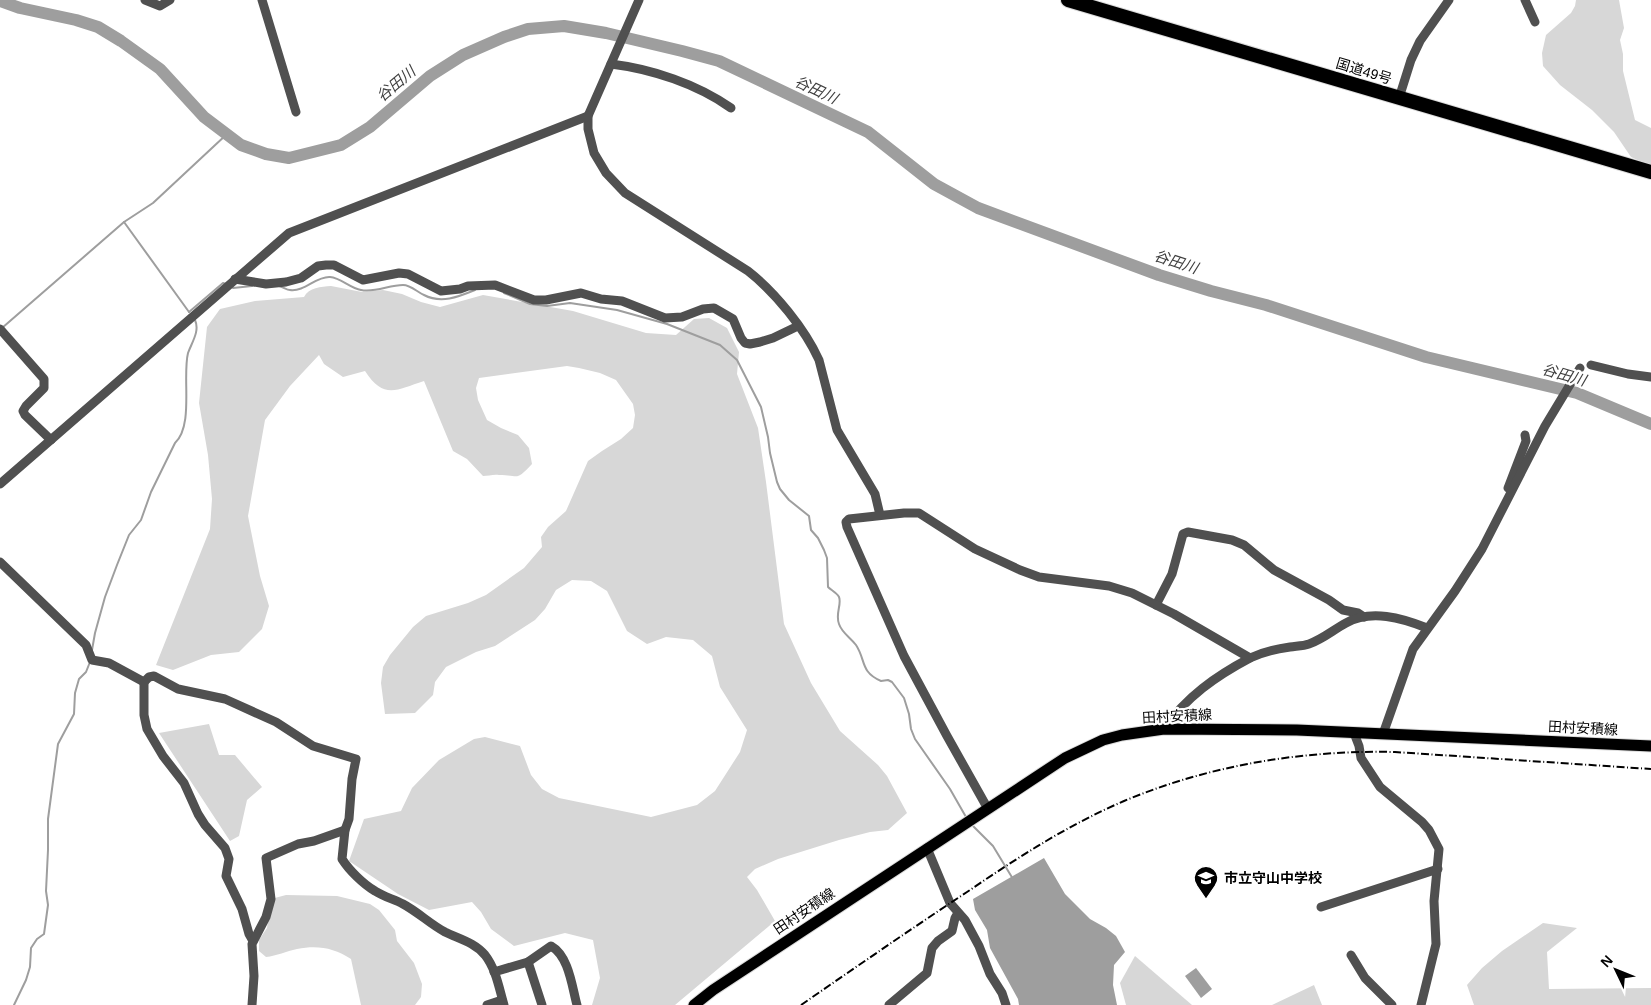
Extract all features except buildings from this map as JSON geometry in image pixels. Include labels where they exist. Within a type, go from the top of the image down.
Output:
[{"type":"highway","name":"国道49号","points":[[1068,0],[1651,172]]},
{"type":"main road","name":"田村安積線","points":[[694,1005],[721,984],[1065,758],[1083,749],[1122,735],[1164,729],[1280,730],[1651,746]]},
{"type":"street","points":[[145,0],[160,6],[170,0]]},
{"type":"street","points":[[262,0],[296,112]]},
{"type":"street","points":[[1399,98],[1411,60],[1420,41],[1449,0]]},
{"type":"street","points":[[1525,0],[1535,22]]},
{"type":"street","points":[[638,3],[588,116],[588,129],[594,153],[606,173],[625,193],[748,271],[771,293],[798,326],[819,360],[837,430],[875,494],[880,515]]},
{"type":"street","points":[[611,63],[629,66],[672,79],[713,96],[731,108]]},
{"type":"street","points":[[0,484],[282,238],[293,231],[588,116]]},
{"type":"street","points":[[235,279],[266,284],[286,282],[301,278],[318,266],[334,265],[363,280],[408,274],[441,291],[468,286],[495,285],[534,300],[546,300],[581,293],[600,299],[622,301],[665,318],[682,318],[703,309],[714,308],[733,319],[741,338],[750,344],[767,340],[798,326]]},
{"type":"street","points":[[0,329],[44,379],[44,388],[23,411],[51,440]]},
{"type":"street","points":[[1591,365],[1628,374],[1651,377]]},
{"type":"street","points":[[1383,734],[1413,649],[1455,591],[1482,549],[1545,426],[1580,368]]},
{"type":"street","points":[[1507,502],[1504,495],[1523,450],[1526,441],[1525,435]]},
{"type":"street","points":[[988,808],[904,656],[847,527],[846,522],[849,519],[919,513],[976,549],[1020,570],[1039,577],[1121,589],[1228,644],[1250,658]]},
{"type":"street","points":[[1156,606],[1172,574],[1183,534],[1188,532],[1223,540],[1232,540],[1244,545],[1274,570],[1329,600],[1343,610],[1358,613],[1364,618]]},
{"type":"street","points":[[0,562],[86,645],[91,659],[105,661],[144,682]]},
{"type":"street","points":[[1164,729],[1195,693],[1235,666],[1268,651],[1306,645],[1329,635],[1349,621],[1376,616],[1414,622],[1427,628]]},
{"type":"street","points":[[252,1005],[254,976],[253,941],[249,934],[242,909],[226,876],[228,859],[224,848],[205,826],[198,814],[184,783],[162,756],[147,729],[144,715],[144,682],[149,677],[154,676],[178,689],[226,699],[276,722],[313,746],[356,759],[342,859],[357,876],[375,891],[403,904],[444,931],[473,944],[488,960],[494,972],[503,1003],[487,1005]]},
{"type":"street","points":[[1354,733],[1361,758],[1380,787],[1397,803],[1417,817],[1429,830],[1438,849],[1434,908],[1436,944],[1420,1005]]},
{"type":"street","points":[[253,941],[266,917],[271,899],[266,858],[298,844],[314,841],[345,830]]},
{"type":"street","points":[[927,848],[950,903],[965,920],[980,946],[990,974],[1002,993],[1006,1005]]},
{"type":"street","points":[[1321,907],[1438,869]]},
{"type":"street","points":[[889,1005],[927,973],[932,948],[952,931],[958,913]]},
{"type":"street","points":[[494,972],[528,962],[550,945],[556,948],[564,961],[577,1005]]},
{"type":"street","points":[[1351,955],[1366,978],[1392,1005]]},
{"type":"street","points":[[528,962],[542,1005]]},
{"type":"shaded area","points":[[1576,0],[1619,0],[1624,28],[1620,40],[1623,54],[1623,71],[1635,120],[1651,128],[1651,164],[1648,165],[1631,157],[1614,132],[1592,110],[1560,85],[1543,66],[1542,53],[1546,35],[1571,13]]},
{"type":"shaded area","points":[[331,286],[362,292],[383,290],[402,294],[440,307],[483,295],[573,311],[646,333],[676,335],[694,319],[709,318],[727,328],[739,352],[737,374],[758,428],[784,624],[811,683],[840,731],[878,765],[887,776],[907,813],[888,830],[870,832],[839,840],[778,859],[755,869],[747,877],[775,921],[675,1005],[592,1005],[600,978],[593,940],[565,933],[514,946],[491,929],[481,912],[472,902],[429,910],[398,894],[349,861],[364,819],[401,811],[412,788],[439,760],[474,739],[485,737],[520,746],[531,775],[542,789],[559,798],[651,817],[697,805],[715,791],[740,752],[747,730],[720,687],[712,656],[693,640],[666,637],[647,644],[627,631],[607,591],[591,581],[572,580],[556,590],[545,609],[535,620],[495,646],[476,652],[446,667],[435,682],[433,695],[415,713],[385,714],[381,683],[383,667],[390,655],[413,627],[426,616],[468,603],[486,595],[524,568],[542,547],[541,537],[548,527],[566,511],[588,461],[621,439],[633,428],[635,415],[633,404],[616,380],[600,373],[567,366],[479,378],[476,388],[478,400],[487,420],[518,435],[529,448],[532,464],[517,476],[483,476],[467,459],[453,451],[424,381],[398,389],[385,389],[378,386],[365,371],[343,377],[324,364],[319,355],[290,386],[265,420],[248,516],[260,576],[269,606],[262,629],[239,652],[211,655],[173,670],[156,665],[210,529],[212,499],[208,455],[199,403],[207,327],[220,309],[255,301],[304,297],[312,289]]},
{"type":"shaded area","points":[[209,724],[219,755],[235,755],[262,787],[247,800],[239,836],[230,841],[159,733]]},
{"type":"shaded area","points":[[1044,858],[1065,894],[1090,919],[1116,936],[1125,952],[1114,965],[1113,985],[1117,1005],[1019,1005],[1018,999],[990,948],[987,930],[975,910],[973,899]]},
{"type":"shaded area","points":[[286,895],[337,896],[370,904],[379,910],[395,930],[397,941],[414,963],[422,984],[421,997],[415,1005],[361,1005],[351,959],[332,950],[305,948],[266,957],[259,951],[259,940],[267,928],[271,899]]},
{"type":"shaded area","points":[[1543,923],[1577,928],[1547,952],[1549,989],[1651,988],[1651,1005],[1474,1005],[1467,985],[1482,968],[1502,951]]},
{"type":"shaded area","points":[[1135,956],[1192,1005],[1126,1005],[1120,983]]},
{"type":"shaded area","points":[[1196,968],[1212,989],[1201,998],[1185,976]]},
{"type":"shaded area","points":[[1314,985],[1322,1005],[1272,1005]]},
{"type":"waterway","name":"谷田川","points":[[0,1],[20,8],[76,20],[98,27],[160,69],[204,117],[241,145],[266,154],[289,158],[341,145],[370,127],[430,76],[463,55],[528,29],[564,26],[606,33],[682,51],[719,61],[868,132],[934,184],[978,208],[1159,275],[1266,305],[1426,357],[1577,393],[1651,424]]},
{"type":"waterway","points":[[2,328],[124,222],[153,203],[227,134]]},
{"type":"waterway","points":[[124,222],[189,312]]},
{"type":"waterway","points":[[279,286],[289,290],[301,289],[320,279],[330,277],[366,291],[406,285],[430,298],[437,299],[456,297],[475,290]]},
{"type":"waterway","points":[[189,312],[223,283],[226,284]]},
{"type":"waterway","points":[[233,288],[252,286]]},
{"type":"waterway","points":[[504,293],[530,304],[547,306],[570,303],[617,310],[667,324],[720,345],[737,360],[761,407],[770,453],[780,489],[789,500],[809,516],[811,530],[818,538],[824,550],[827,558],[828,587],[837,594],[840,600],[838,617],[840,627],[856,645],[866,670],[881,681],[888,680],[892,682],[904,698],[915,739],[950,789],[966,817]]},
{"type":"waterway","points":[[92,650],[105,597],[129,535],[141,520],[151,492],[175,443],[181,435],[186,413],[186,363],[197,328],[195,320]]},
{"type":"waterway","points":[[14,1005],[30,967],[31,948],[37,939],[44,934],[48,905],[46,891],[48,819],[58,744],[74,714],[75,693],[79,679],[86,672],[90,662]]},
{"type":"waterway","points":[[972,825],[993,846],[1013,879]]},
{"type":"railway","points":[[801,1005],[946,906],[1043,843],[1103,810],[1157,788],[1190,778],[1257,762],[1291,757],[1360,752],[1395,752],[1651,769]]},
{"type":"place","name":"市立守山中学校","points":[[1206,899]]}]
